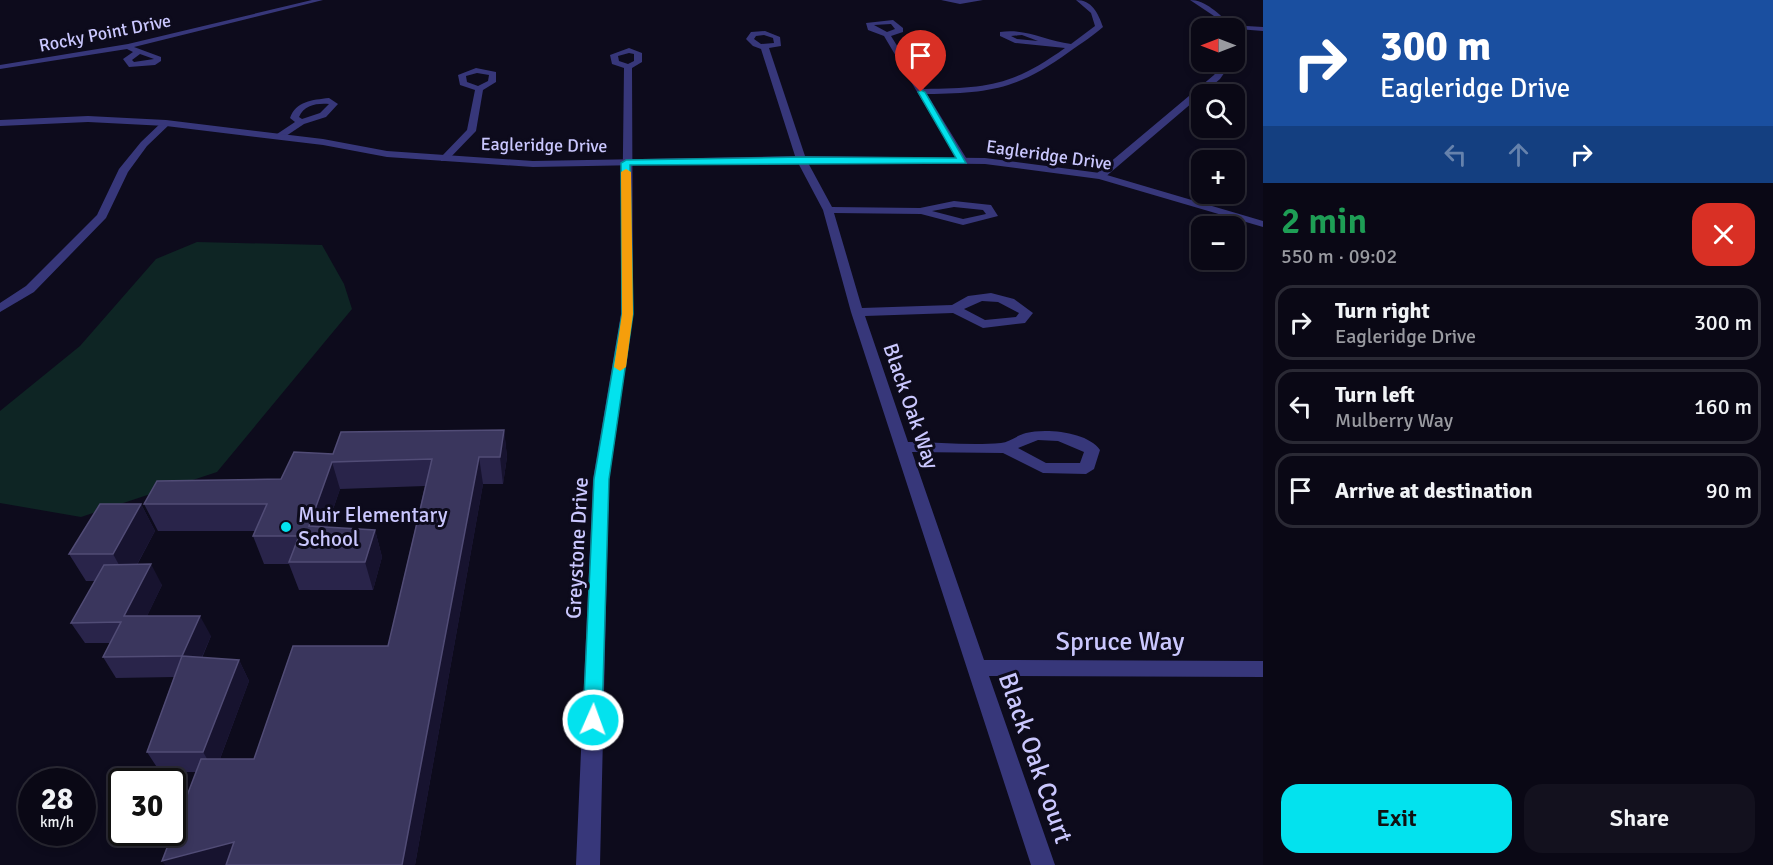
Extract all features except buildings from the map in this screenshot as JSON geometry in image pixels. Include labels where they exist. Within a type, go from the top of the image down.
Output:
[{"type":"street","name":"Rocky Point Drive","points":[[0,67],[128,46],[320,0]]},
{"type":"street","points":[[944,0],[960,2],[980,0]]},
{"type":"street","points":[[921,92],[972,91],[1017,81],[1039,70],[1099,27],[1094,12],[1079,0]]},
{"type":"street","points":[[1193,0],[1220,18]]},
{"type":"street","points":[[1245,28],[1263,29]]},
{"type":"street","points":[[1048,42],[1023,33],[1002,34],[1015,41],[1048,42],[1070,46]]},
{"type":"street","points":[[887,34],[963,161]]},
{"type":"street","points":[[128,46],[137,53]]},
{"type":"street","name":"Black Oak Way","points":[[765,48],[801,159],[828,210],[857,312],[976,668]]},
{"type":"street","name":"Greystone Drive","points":[[588,865],[602,479],[627,314],[628,67]]},
{"type":"street","points":[[1100,176],[1221,72]]},
{"type":"street","points":[[444,159],[471,131],[479,89]]},
{"type":"street","name":"Eagleridge Drive","points":[[0,123],[88,119],[166,123],[280,136],[387,154],[533,164],[801,159],[963,161],[1100,176],[1263,224]]},
{"type":"street","points":[[280,136],[301,122]]},
{"type":"street","points":[[0,308],[30,289],[102,216],[123,171],[144,144],[166,123]]},
{"type":"street","points":[[828,210],[921,211],[963,222],[993,216],[987,207],[969,203],[937,205],[921,211]]},
{"type":"street","points":[[857,312],[955,309],[983,324],[1020,320],[1027,313],[1014,303],[986,297],[966,300],[955,309]]},
{"type":"street","points":[[904,447],[1005,448],[1043,468],[1086,469],[1092,450],[1071,438],[1043,434],[1023,437],[1005,448]]},
{"type":"street","name":"Spruce Way","points":[[976,668],[1263,669]]},
{"type":"street","name":"Black Oak Court","points":[[976,668],[1043,865]]},
{"type":"green space","points":[[197,242],[322,245],[344,284],[352,309],[217,472],[81,517],[0,503],[0,411],[80,346],[156,259]]},
{"type":"slow traffic","points":[[620,367],[627,314],[626,172]]},
{"type":"place","name":"Muir Elementary School","points":[[286,527]]},
{"type":"route","points":[[593,720],[602,479],[627,314],[626,163],[801,159],[963,161],[921,92]]}]
